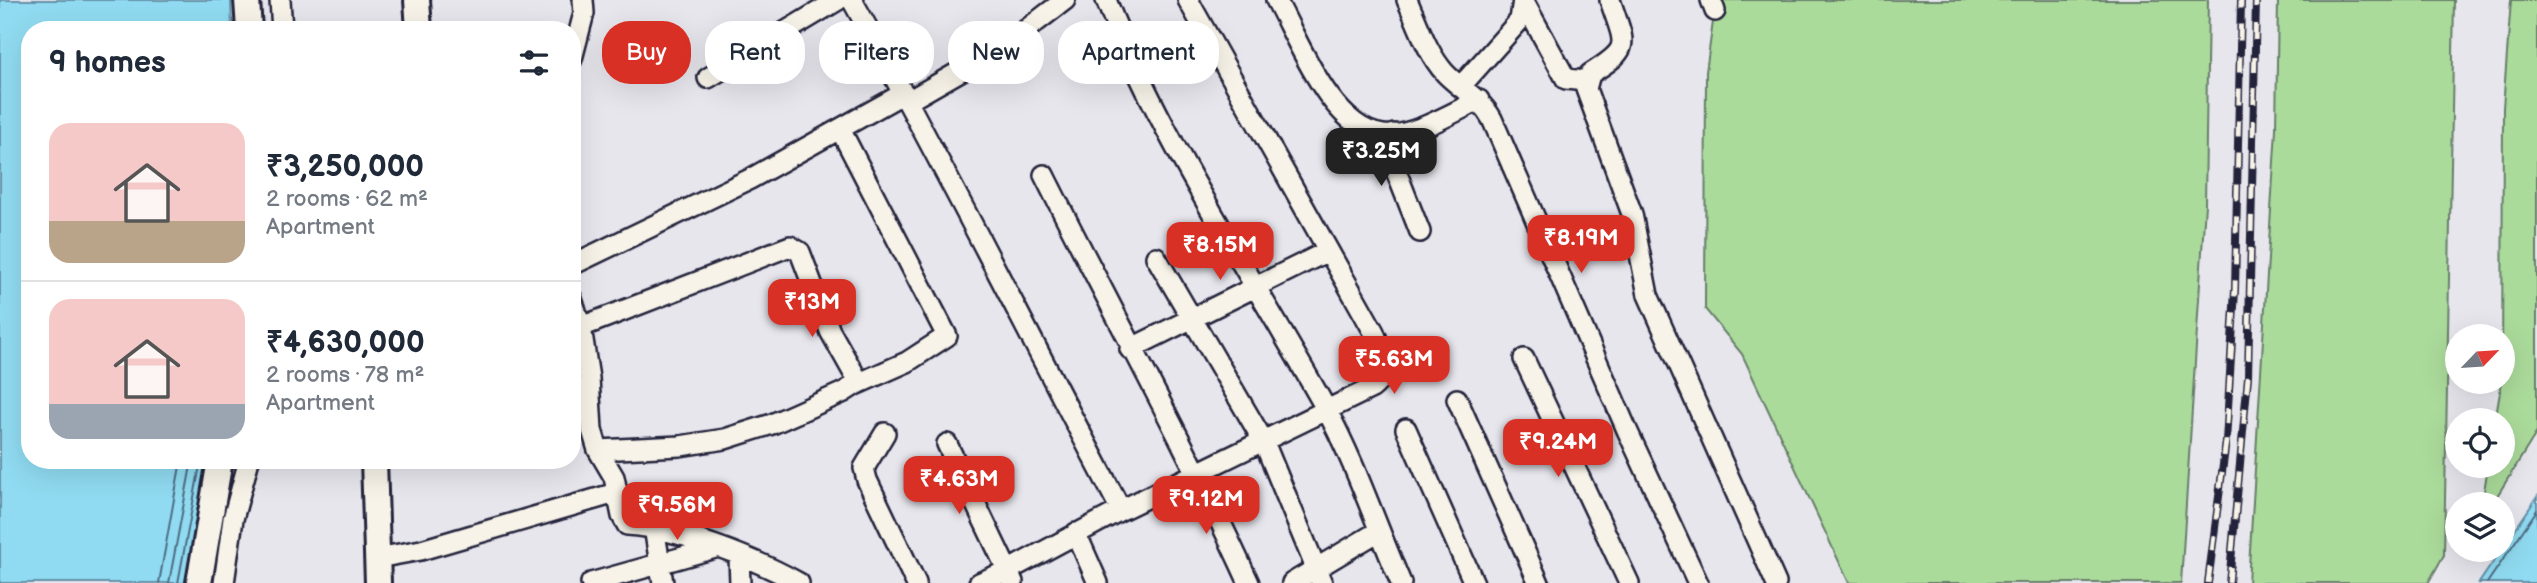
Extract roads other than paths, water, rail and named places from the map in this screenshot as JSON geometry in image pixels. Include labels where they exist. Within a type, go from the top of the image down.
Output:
[{"type":"main road","points":[[247,0],[248,21]]},
{"type":"main road","points":[[417,0],[418,21]]},
{"type":"main road","points":[[199,583],[218,469]]},
{"type":"main road","points":[[374,469],[378,583]]},
{"type":"street","points":[[280,0],[281,21]]},
{"type":"street","points":[[581,24],[583,0]]},
{"type":"street","points":[[803,21],[838,0]]},
{"type":"street","points":[[852,0],[906,97],[1121,510]]},
{"type":"street","points":[[581,261],[750,179],[840,129],[1006,45],[1065,0]]},
{"type":"street","points":[[1106,0],[1146,93],[1326,410],[1401,583]]},
{"type":"street","points":[[979,583],[1011,577],[1076,533],[1372,388],[1382,380],[1385,369],[1374,332],[1188,0]]},
{"type":"street","points":[[1276,0],[1329,98],[1361,128],[1383,135],[1394,134],[1432,123],[1479,100]]},
{"type":"street","points":[[1407,0],[1437,62],[1479,100],[1492,119],[1627,430],[1698,583]]},
{"type":"street","points":[[1610,0],[1623,38],[1622,50],[1617,57],[1590,74],[1586,89],[1632,214],[1648,295],[1776,583]]},
{"type":"street","points":[[1461,86],[1520,20],[1524,2]]},
{"type":"street","points":[[1524,2],[1566,79],[1586,81]]},
{"type":"street","points":[[598,450],[680,446],[734,436],[772,424],[907,362],[947,336],[840,129]]},
{"type":"street","points":[[1394,134],[1395,166],[1420,232]]},
{"type":"street","points":[[1044,175],[1130,349],[1198,471],[1250,583]]},
{"type":"street","points":[[581,339],[790,246],[800,252],[830,331],[855,372],[855,385]]},
{"type":"street","points":[[1130,349],[1328,251]]},
{"type":"street","points":[[1156,257],[1264,442],[1319,576]]},
{"type":"street","points":[[581,354],[592,430],[598,450],[619,492],[622,516],[627,525],[654,527],[685,535],[799,583]]},
{"type":"street","points":[[1524,359],[1629,583]]},
{"type":"street","points":[[1457,399],[1539,583]]},
{"type":"street","points":[[1406,429],[1474,583]]},
{"type":"street","points":[[885,433],[864,468],[867,480],[916,583]]},
{"type":"street","points":[[947,444],[1011,577]]},
{"type":"street","points":[[224,583],[233,519],[247,469]]},
{"type":"street","points":[[377,558],[421,550],[619,492]]},
{"type":"street","points":[[654,527],[662,573]]},
{"type":"street","points":[[1292,583],[1319,576],[1379,531]]},
{"type":"street","points":[[1076,533],[1098,583]]},
{"type":"street","points":[[591,583],[662,573],[715,548]]},
{"type":"street","points":[[739,557],[740,583]]},
{"type":"water","points":[[0,0],[231,0],[232,21],[21,21],[21,469],[206,469],[185,583],[0,583]]},
{"type":"water","points":[[2537,497],[2537,583],[2479,583],[2493,562],[2515,562],[2515,530]]},
{"type":"railway","points":[[2208,583],[2226,441],[2235,290],[2241,0]]},
{"type":"railway","points":[[2229,583],[2248,377],[2256,0]]}]
